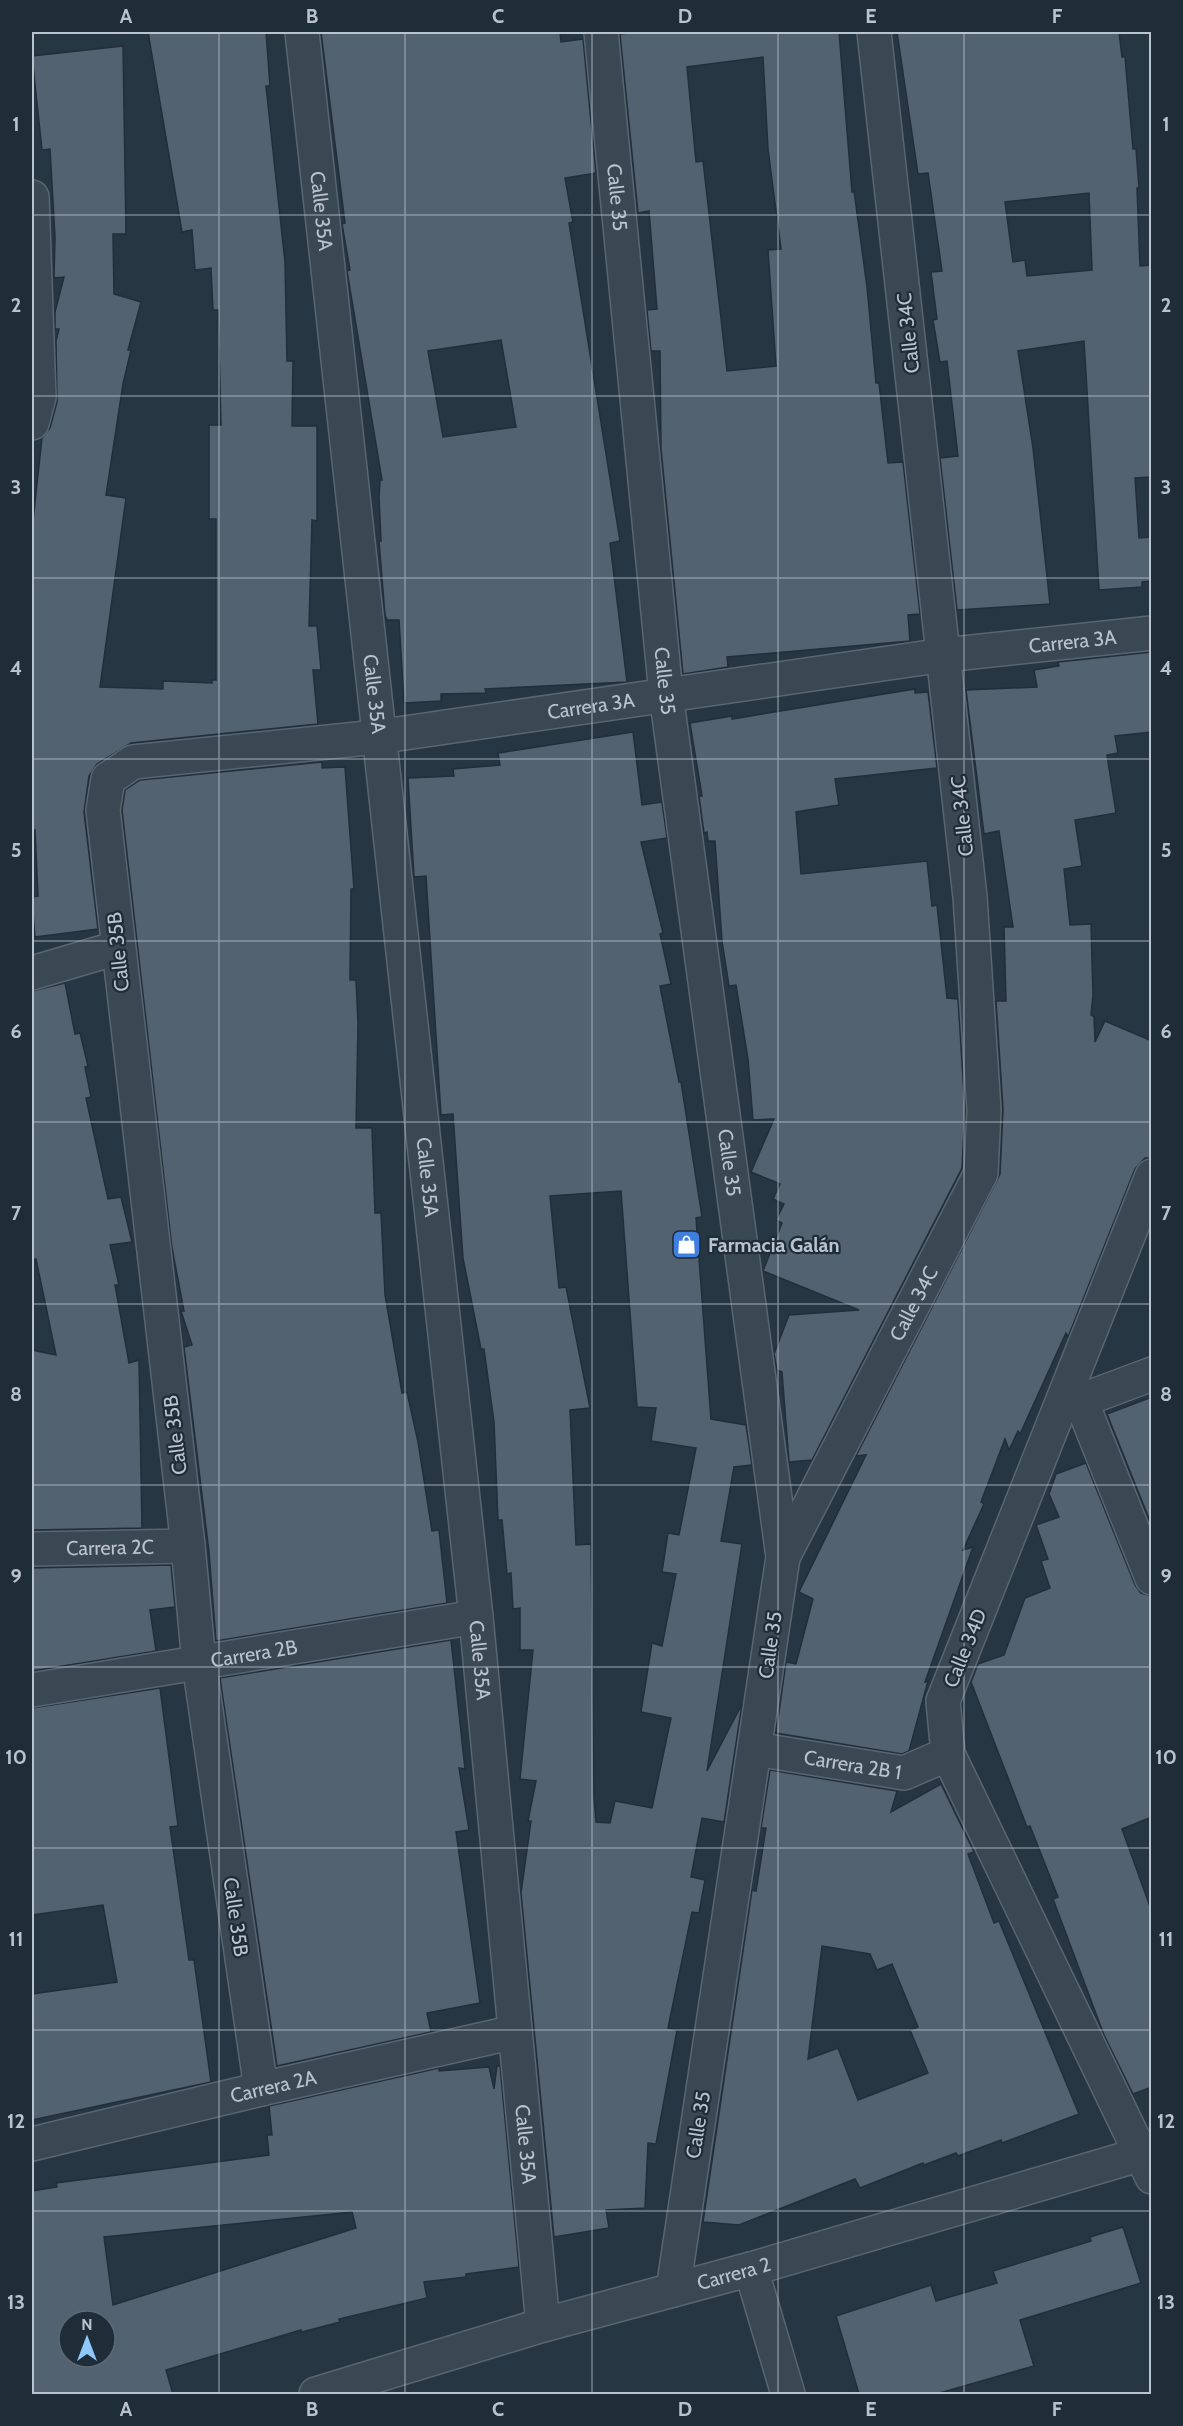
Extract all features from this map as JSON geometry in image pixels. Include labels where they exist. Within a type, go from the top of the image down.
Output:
[{"type":"street","name":"Calle 35A","points":[[302,32],[377,737],[476,1617],[543,2325]]},
{"type":"street","name":"Calle 35","points":[[601,32],[666,694],[783,1557],[673,2290]]},
{"type":"street","name":"Calle 34C","points":[[783,1557],[981,1173],[984,1110],[970,897],[874,32]]},
{"type":"street","points":[[32,196],[39,397],[32,423]]},
{"type":"street","name":"Carrera 3A","points":[[108,779],[133,762],[377,737],[944,655],[1152,633]]},
{"type":"street","name":"Calle 35B","points":[[108,779],[103,810],[117,948],[188,1546],[199,1663],[261,2089]]},
{"type":"street","points":[[32,974],[117,948]]},
{"type":"street","name":"Calle 34D","points":[[1148,2161],[948,1754],[944,1701],[1071,1405],[1152,1176]]},
{"type":"street","points":[[1152,1374],[1071,1405],[1152,1578]]},
{"type":"street","name":"Carrera 2C","points":[[32,1549],[188,1546]]},
{"type":"street","name":"Carrera 2B","points":[[32,1690],[476,1617]]},
{"type":"street","name":"Carrera 2B 1","points":[[754,1749],[904,1773],[948,1754]]},
{"type":"street","name":"Carrera 2A","points":[[32,2145],[261,2089],[515,2032]]},
{"type":"street","name":"Carrera 2","points":[[316,2394],[543,2325],[1148,2161]]},
{"type":"street","points":[[751,2269],[788,2394]]},
{"type":"building","points":[[148,32],[266,32],[270,86],[266,86],[285,262],[287,361],[293,361],[292,426],[317,426],[317,521],[312,520],[309,626],[317,626],[321,670],[313,670],[318,724],[131,743],[97,764],[89,776],[84,812],[98,929],[35,937],[32,897],[38,896],[35,830],[32,830],[32,530],[42,438],[50,428],[57,402],[56,341],[59,329],[55,329],[55,312],[64,277],[54,278],[55,237],[50,149],[42,150],[32,56],[123,46],[126,234],[113,234],[114,294],[141,302],[128,350],[131,350],[123,384],[106,495],[126,498],[100,687],[163,689],[163,681],[212,683],[212,680],[216,680],[216,519],[209,519],[209,425],[221,425],[218,310],[213,310],[211,268],[195,270],[192,230],[182,232]]},
{"type":"building","points":[[321,32],[560,32],[561,42],[583,39],[596,173],[565,178],[573,222],[569,223],[620,541],[610,543],[627,682],[485,689],[486,693],[441,694],[441,701],[404,703],[399,620],[387,620],[385,615],[379,541],[381,541],[379,497],[380,480],[382,480],[347,271],[350,270],[342,224],[345,223]],"holes":[[[501,340],[516,427],[443,437],[428,351]]]},
{"type":"building","points":[[638,32],[839,32],[852,192],[854,191],[867,287],[876,383],[879,383],[888,463],[903,462],[920,614],[908,615],[910,641],[727,657],[728,667],[683,674],[661,449],[660,351],[651,351],[647,310],[657,309],[649,211],[638,213],[620,34]],"holes":[[[763,57],[768,149],[781,249],[768,250],[776,366],[727,371],[703,161],[696,162],[687,67]]]},
{"type":"building","points":[[897,32],[1119,32],[1122,57],[1125,57],[1133,149],[1136,149],[1140,266],[1152,265],[1152,477],[1135,478],[1139,538],[1152,537],[1152,581],[1142,582],[1142,587],[1099,590],[1084,341],[1018,351],[1033,448],[1050,604],[957,610],[940,458],[958,456],[947,361],[940,362],[933,320],[937,319],[931,272],[942,271],[928,173],[918,174]],"holes":[[[1089,193],[1092,270],[1027,276],[1025,260],[1013,262],[1005,202]]]},
{"type":"building","points":[[1152,652],[1152,732],[1115,736],[1118,753],[1107,755],[1116,813],[1075,820],[1082,866],[1064,869],[1070,925],[1091,924],[1093,995],[1091,1015],[1094,1017],[1095,1042],[1105,1021],[1152,1041],[1152,1158],[1145,1158],[1135,1169],[1068,1337],[1066,1333],[1020,1434],[1018,1431],[1009,1450],[1005,1439],[981,1502],[984,1504],[963,1550],[973,1547],[925,1682],[928,1681],[909,1751],[902,1754],[776,1733],[786,1662],[796,1664],[813,1599],[799,1592],[866,1455],[856,1456],[1000,1174],[1003,1109],[996,1001],[1006,1001],[1004,927],[1013,927],[999,831],[984,834],[966,690],[1037,687],[1034,670],[1059,666],[1058,662]]},
{"type":"building","points":[[915,689],[915,693],[928,692],[937,768],[835,779],[839,805],[796,812],[801,874],[927,861],[932,906],[937,905],[947,998],[958,999],[965,1110],[962,1168],[812,1460],[789,1462],[782,1372],[777,1370],[774,1354],[789,1315],[859,1310],[763,1271],[782,1223],[776,1220],[784,1204],[773,1199],[780,1184],[751,1172],[774,1119],[753,1120],[748,1059],[736,985],[729,986],[722,941],[715,841],[708,841],[707,832],[704,833],[699,796],[702,796],[690,723],[732,716],[732,719]]},
{"type":"building","points":[[633,732],[642,805],[662,802],[667,838],[641,842],[663,933],[660,934],[671,984],[660,986],[679,1082],[681,1082],[702,1217],[696,1218],[711,1419],[746,1425],[752,1465],[734,1467],[721,1541],[742,1544],[707,1771],[742,1704],[724,1822],[702,1818],[691,1877],[705,1880],[699,1913],[692,1912],[668,2028],[677,2030],[656,2144],[648,2143],[645,2208],[606,2210],[609,2228],[554,2237],[521,1893],[531,1821],[528,1821],[536,1781],[520,1779],[533,1650],[520,1650],[520,1608],[513,1609],[511,1573],[507,1574],[502,1520],[498,1520],[494,1422],[484,1349],[481,1349],[463,1258],[453,1114],[441,1115],[426,876],[414,877],[408,778],[454,776],[453,769],[500,765],[498,753]],"holes":[[[621,1191],[637,1407],[656,1408],[651,1441],[696,1448],[679,1535],[668,1533],[662,1572],[676,1574],[662,1646],[652,1643],[641,1712],[671,1718],[652,1808],[615,1801],[610,1823],[596,1822],[591,1544],[576,1545],[570,1410],[590,1408],[566,1287],[559,1288],[550,1196]]]},
{"type":"building","points":[[322,762],[322,768],[345,767],[354,889],[351,889],[350,980],[356,980],[358,1023],[356,1128],[372,1128],[375,1213],[381,1213],[385,1295],[402,1393],[407,1392],[418,1442],[432,1531],[439,1530],[447,1603],[216,1641],[209,1552],[184,1347],[192,1345],[181,1311],[184,1311],[172,1248],[122,810],[125,790],[140,780]]},
{"type":"building","points":[[65,983],[75,1034],[80,1033],[88,1066],[85,1067],[91,1097],[86,1098],[108,1199],[121,1197],[132,1242],[110,1245],[119,1285],[115,1285],[129,1363],[139,1360],[142,1528],[32,1530],[32,1350],[56,1355],[36,1259],[32,1260],[32,991]]},
{"type":"building","points":[[1152,1397],[1152,1526],[1107,1414]]},
{"type":"building","points":[[1086,1463],[1135,1585],[1141,1593],[1152,1596],[1152,1817],[1122,1829],[1152,1912],[1152,2087],[1133,2094],[1104,2035],[1053,1899],[1058,1897],[1030,1826],[1027,1827],[971,1682],[978,1664],[1004,1655],[1025,1598],[1050,1588],[1041,1561],[1048,1559],[1036,1525],[1059,1517],[1049,1494],[1056,1474]]},
{"type":"building","points":[[171,1565],[175,1607],[150,1610],[156,1651],[32,1671],[32,1568]]},
{"type":"building","points":[[451,1640],[465,1769],[459,1768],[469,1830],[456,1832],[480,2003],[427,2013],[431,2032],[277,2066],[220,1678]]},
{"type":"building","points":[[160,1688],[178,1826],[170,1827],[189,1960],[194,1960],[211,2082],[32,2120],[32,1994],[117,1982],[103,1905],[32,1915],[32,1708]]},
{"type":"building","points":[[770,1770],[897,1791],[891,1812],[941,1784],[974,1852],[968,1854],[994,1923],[999,1921],[1079,2114],[1002,2143],[1001,2140],[958,2156],[956,2153],[924,2165],[923,2163],[860,2188],[855,2179],[739,2225],[703,2222],[752,1890],[756,1891],[766,1828],[761,1828]],"holes":[[[822,1946],[870,1954],[877,1970],[892,1964],[918,2027],[910,2030],[928,2073],[858,2100],[838,2048],[808,2059]]]},
{"type":"building","points":[[497,2066],[500,2066],[519,2267],[424,2282],[427,2298],[339,2319],[340,2322],[302,2332],[301,2330],[166,2370],[173,2394],[32,2394],[32,2191],[57,2187],[56,2183],[269,2155],[267,2135],[272,2135],[269,2106],[439,2068],[439,2071],[489,2067],[494,2089]],"holes":[[[352,2212],[356,2228],[113,2305],[104,2237]]]},
{"type":"building","points":[[1123,2227],[1141,2283],[1020,2320],[1034,2366],[936,2394],[859,2394],[836,2316],[931,2285],[936,2301],[997,2283],[993,2271],[1091,2241],[1090,2237]]},
{"type":"place","name":"Farmacia Galán","points":[[687,1245]]}]
